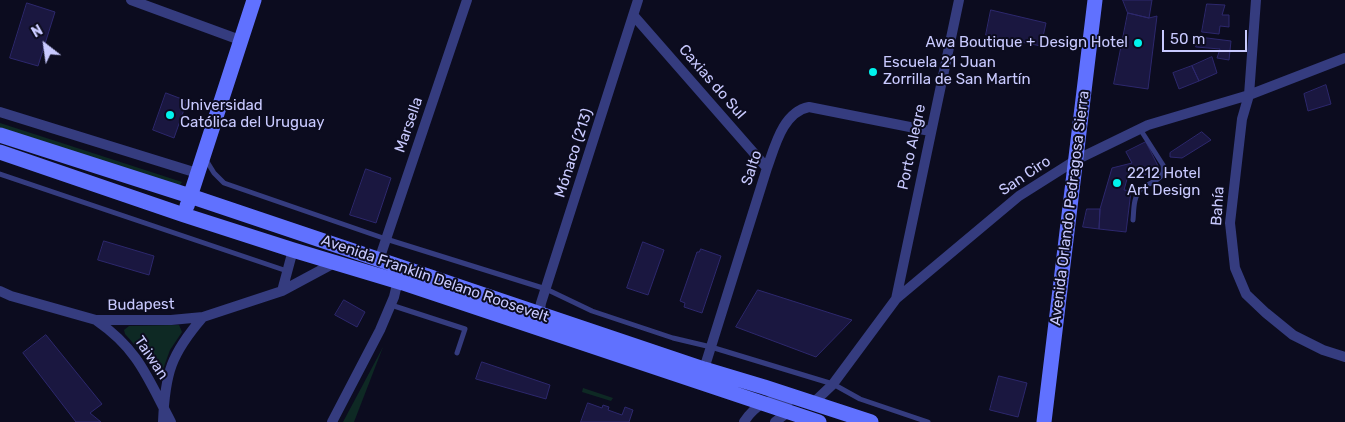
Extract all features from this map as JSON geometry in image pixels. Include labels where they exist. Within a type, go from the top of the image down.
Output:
[{"type":"main road","points":[[184,215],[254,0]]},
{"type":"main road","name":"Avenida Orlando Pedragosa Sierra","points":[[1045,420],[1095,0]]},
{"type":"main road","name":"Avenida Franklin Delano Roosevelt","points":[[0,135],[190,196],[379,260],[399,275],[763,404],[819,422]]},
{"type":"main road","name":"Avenida Franklin Delano Roosevelt","points":[[0,152],[293,250],[336,262],[399,275],[539,314],[704,370],[871,422]]},
{"type":"street","points":[[131,0],[240,40]]},
{"type":"street","name":"Marsella","points":[[379,260],[467,0]]},
{"type":"street","name":"Mónaco (213)","points":[[539,314],[638,0]]},
{"type":"street","name":"Porto Alegre","points":[[896,299],[958,0]]},
{"type":"street","name":"Bahía","points":[[1256,0],[1248,95],[1242,119],[1230,223],[1235,268],[1246,294],[1292,335],[1323,350],[1345,357]]},
{"type":"street","name":"Caxias do Sul","points":[[634,16],[767,168]]},
{"type":"street","name":"San Ciro","points":[[814,403],[833,384],[896,299],[1019,196],[1076,160],[1140,129],[1159,121],[1248,95],[1345,58]]},
{"type":"street","name":"Salto","points":[[704,370],[767,168],[777,140],[788,120],[800,109],[809,107],[930,131]]},
{"type":"street","points":[[0,112],[197,173]]},
{"type":"street","points":[[282,291],[293,250]]},
{"type":"street","name":"Budapest","points":[[0,291],[11,296],[96,320],[171,320],[203,317],[282,291],[336,262]]},
{"type":"street","points":[[332,422],[380,330],[394,297],[399,275]]},
{"type":"street","points":[[163,422],[167,379],[173,359],[185,338],[203,317]]},
{"type":"street","name":"Taiwan","points":[[96,320],[132,352],[143,367],[171,422]]},
{"type":"street","points":[[744,422],[750,414],[763,404],[780,399],[817,410],[831,409]]},
{"type":"street","points":[[775,422],[788,412]]},
{"type":"lane","points":[[1133,220],[1134,202],[1140,190],[1161,177],[1164,170],[1163,165],[1140,129]]},
{"type":"lane","name":"Avenida Franklin Delano Roosevelt","points":[[203,155],[214,173],[224,183],[386,238],[546,289],[592,311],[673,338],[711,347],[833,384],[860,399],[928,422]]},
{"type":"lane","points":[[0,174],[287,271]]},
{"type":"lane","points":[[391,304],[466,329],[457,353]]},
{"type":"green space","points":[[0,123],[182,182],[178,189],[0,130]]},
{"type":"green space","points":[[179,325],[182,332],[170,350],[160,375],[156,375],[140,351],[125,334],[124,330],[129,326]]},
{"type":"green space","points":[[383,347],[354,422],[343,422]]},
{"type":"green space","points":[[583,388],[613,398],[611,401],[582,392]]},
{"type":"building","points":[[1123,0],[1152,0],[1149,18],[1128,13]]},
{"type":"building","points":[[27,3],[55,12],[38,66],[10,58]]},
{"type":"building","points":[[1207,4],[1225,5],[1222,15],[1229,15],[1229,27],[1220,26],[1219,34],[1202,32]]},
{"type":"building","points":[[991,10],[1046,23],[1041,46],[986,35]]},
{"type":"building","name":"Awa Boutique + Design Hotel","points":[[1128,13],[1149,18],[1157,16],[1148,89],[1114,84]]},
{"type":"building","points":[[1199,37],[1231,41],[1229,60],[1217,58],[1220,49],[1196,47]]},
{"type":"building","points":[[1212,57],[1217,73],[1199,81],[1192,66]]},
{"type":"building","points":[[1192,66],[1199,81],[1179,89],[1173,73]]},
{"type":"building","points":[[1326,85],[1331,104],[1308,111],[1304,94]]},
{"type":"building","name":"Universidad Católica del Uruguay","points":[[166,93],[187,101],[174,138],[153,130]]},
{"type":"building","points":[[1202,132],[1211,140],[1182,158],[1170,157],[1170,153]]},
{"type":"building","name":"2212 Hotel Art Design","points":[[1146,142],[1159,168],[1141,177],[1136,170],[1129,172],[1124,190],[1131,191],[1126,232],[1099,229],[1100,209],[1112,168],[1132,163],[1126,152]]},
{"type":"building","points":[[366,169],[391,178],[376,223],[350,215]]},
{"type":"building","points":[[1087,209],[1100,209],[1099,229],[1083,227]]},
{"type":"building","points":[[104,241],[154,256],[149,275],[98,260]]},
{"type":"building","points":[[643,242],[664,250],[648,295],[627,288]]},
{"type":"building","points":[[701,249],[721,256],[702,313],[684,307],[685,303],[680,301],[697,252]]},
{"type":"building","points":[[758,290],[852,320],[816,357],[736,327]]},
{"type":"building","points":[[344,300],[365,312],[357,327],[335,315]]},
{"type":"building","points":[[46,335],[102,404],[90,413],[101,422],[76,422],[23,353]]},
{"type":"building","points":[[482,362],[550,385],[546,399],[476,379]]},
{"type":"building","points":[[999,376],[1027,383],[1018,417],[990,410]]},
{"type":"building","points":[[588,403],[602,408],[603,405],[609,407],[608,410],[622,415],[625,407],[633,410],[629,422],[581,422]]},
{"type":"place","name":"Awa Boutique + Design Hotel","points":[[1138,43]]},
{"type":"place","name":"Escuela 21 Juan Zorrilla de San Martín","points":[[873,72]]},
{"type":"place","name":"Universidad Católica del Uruguay","points":[[170,115]]},
{"type":"place","name":"2212 Hotel Art Design","points":[[1117,183]]}]
